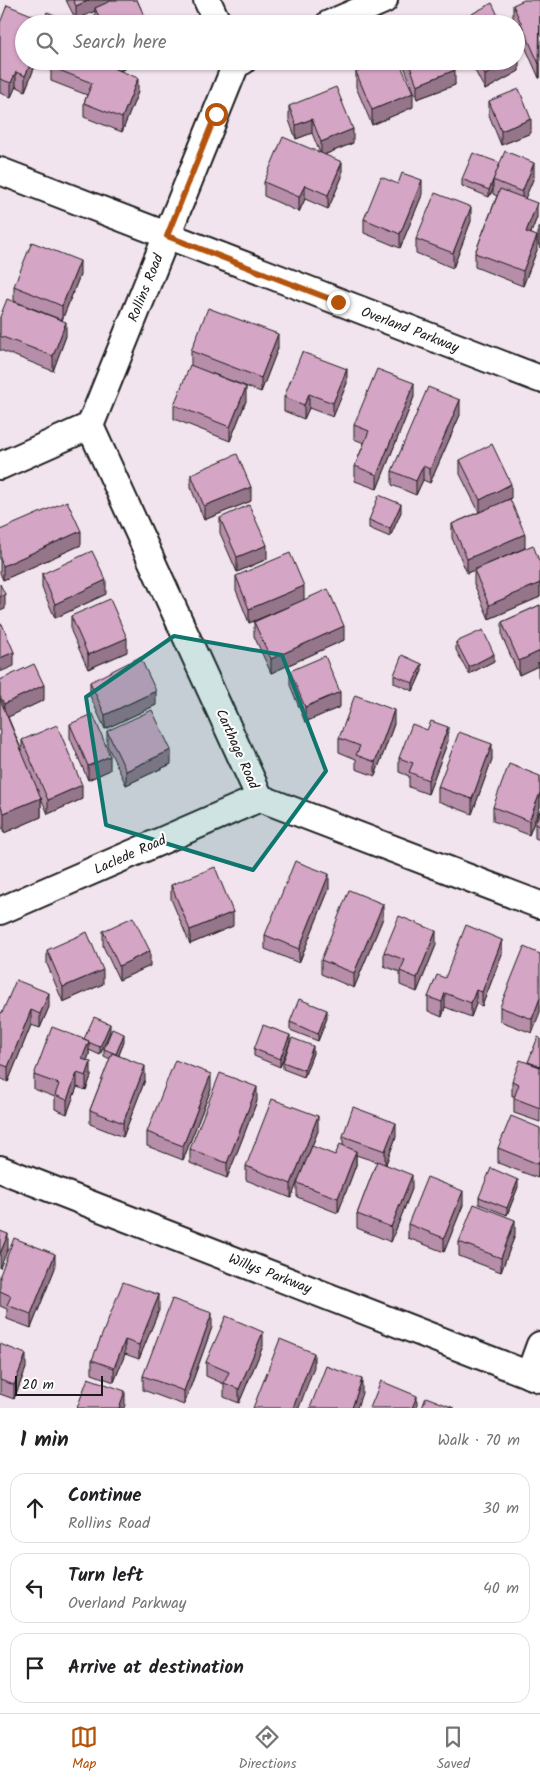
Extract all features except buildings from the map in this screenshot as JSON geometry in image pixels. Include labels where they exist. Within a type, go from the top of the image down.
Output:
[{"type":"street","points":[[207,0],[214,15]]},
{"type":"street","points":[[350,15],[384,0]]},
{"type":"street","name":"Rollins Road","points":[[90,426],[235,70]]},
{"type":"street","name":"Overland Parkway","points":[[0,171],[539,380]]},
{"type":"street","points":[[0,466],[90,426]]},
{"type":"street","name":"Carthage Road","points":[[90,426],[260,798],[540,905]]},
{"type":"street","name":"Laclede Road","points":[[0,911],[260,798]]},
{"type":"street","name":"Willys Parkway","points":[[0,1169],[534,1377]]},
{"type":"street","points":[[534,1377],[540,1346]]},
{"type":"highlighted area","points":[[174,636],[282,655],[326,771],[253,870],[106,825],[86,697]]},
{"type":"route","points":[[216,114],[167,236],[338,302]]}]
